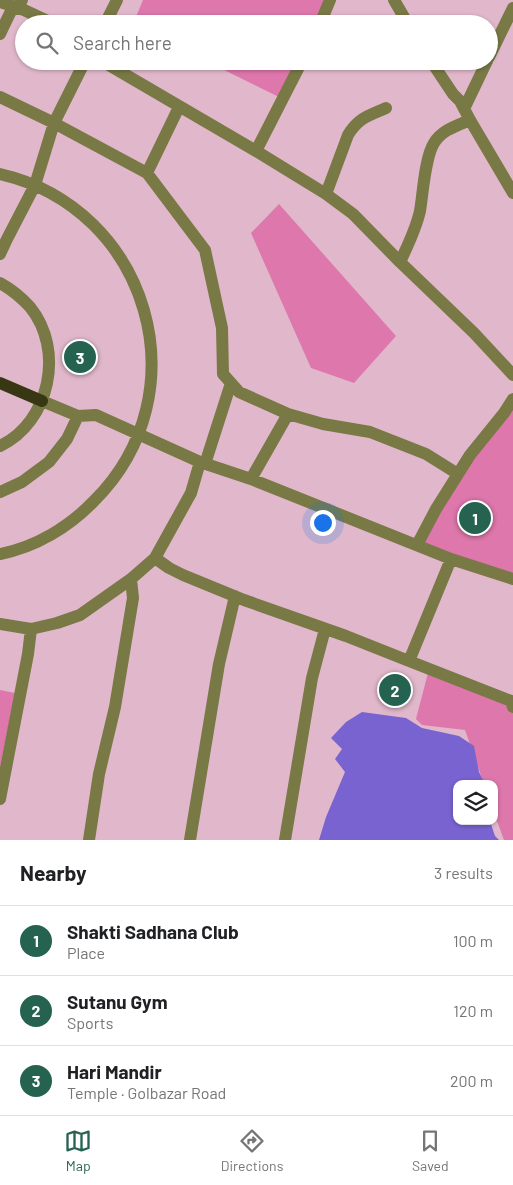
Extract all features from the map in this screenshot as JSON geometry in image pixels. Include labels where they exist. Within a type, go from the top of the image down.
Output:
[{"type":"main road","points":[[0,383],[42,401]]},
{"type":"street","points":[[108,15],[116,0]]},
{"type":"street","points":[[324,15],[330,0]]},
{"type":"street","points":[[394,0],[403,15]]},
{"type":"street","points":[[0,2],[20,4],[39,15]]},
{"type":"street","points":[[0,34],[10,11],[20,4]]},
{"type":"street","points":[[498,39],[513,8]]},
{"type":"street","points":[[0,254],[3,238],[36,185],[54,123],[81,70]]},
{"type":"street","points":[[117,70],[256,151],[326,194],[353,214],[513,374]]},
{"type":"street","points":[[256,151],[297,70]]},
{"type":"street","points":[[437,70],[460,101],[513,193]]},
{"type":"street","points":[[400,262],[415,230],[430,151],[444,132],[467,114],[484,70]]},
{"type":"street","points":[[0,96],[147,173],[205,250],[222,328],[223,374],[239,392],[288,414],[323,424],[370,432],[426,454],[458,474]]},
{"type":"street","points":[[147,173],[179,106]]},
{"type":"street","points":[[326,194],[352,127],[359,120],[386,108]]},
{"type":"street","points":[[0,174],[36,185],[56,195],[92,223],[108,240],[121,258],[138,292],[148,321],[152,366],[146,412],[139,434],[117,475],[103,493],[86,510],[48,536],[27,546],[0,554]]},
{"type":"street","points":[[0,283],[13,290],[31,308],[43,329],[49,353],[49,377],[42,401],[33,418],[20,432],[6,444],[0,446]]},
{"type":"street","points":[[0,624],[31,629],[80,615],[132,579],[155,558],[191,493],[231,383]]},
{"type":"street","points":[[417,545],[436,509],[470,455],[513,399]]},
{"type":"street","points":[[42,401],[78,416],[96,415],[203,463],[251,479],[451,559],[513,579]]},
{"type":"street","points":[[251,479],[288,414]]},
{"type":"street","points":[[0,492],[22,482],[49,462],[67,439],[78,416]]},
{"type":"street","points":[[155,558],[183,575],[346,636],[512,703]]},
{"type":"street","points":[[409,661],[451,559]]},
{"type":"street","points":[[88,840],[99,774],[115,707],[132,607],[132,579]]},
{"type":"street","points":[[190,840],[219,664],[235,596]]},
{"type":"street","points":[[0,799],[2,778],[28,654],[31,629]]},
{"type":"street","points":[[285,840],[312,678],[325,629]]},
{"type":"shaded area","points":[[143,0],[330,0],[323,15],[137,15]]},
{"type":"shaded area","points":[[224,70],[298,70],[283,99]]},
{"type":"shaded area","points":[[279,204],[396,336],[354,383],[311,368],[251,233]]},
{"type":"shaded area","points":[[513,397],[513,579],[417,545]]},
{"type":"shaded area","points":[[429,669],[513,707],[513,840],[504,840],[498,824],[498,780],[483,780],[465,730],[422,725],[416,719]]},
{"type":"shaded area","points":[[0,690],[15,693],[0,768]]},
{"type":"shaded area","points":[[362,712],[406,718],[422,728],[459,736],[474,746],[479,772],[483,780],[453,780],[453,825],[491,825],[495,836],[499,840],[319,840],[326,817],[345,772],[335,759],[342,749],[331,738],[346,722]]},
{"type":"place","name":"Hari Mandir","points":[[80,357]]},
{"type":"place","name":"Shakti Sadhana Club","points":[[475,518]]},
{"type":"place","name":"Sutanu Gym","points":[[395,690]]}]
